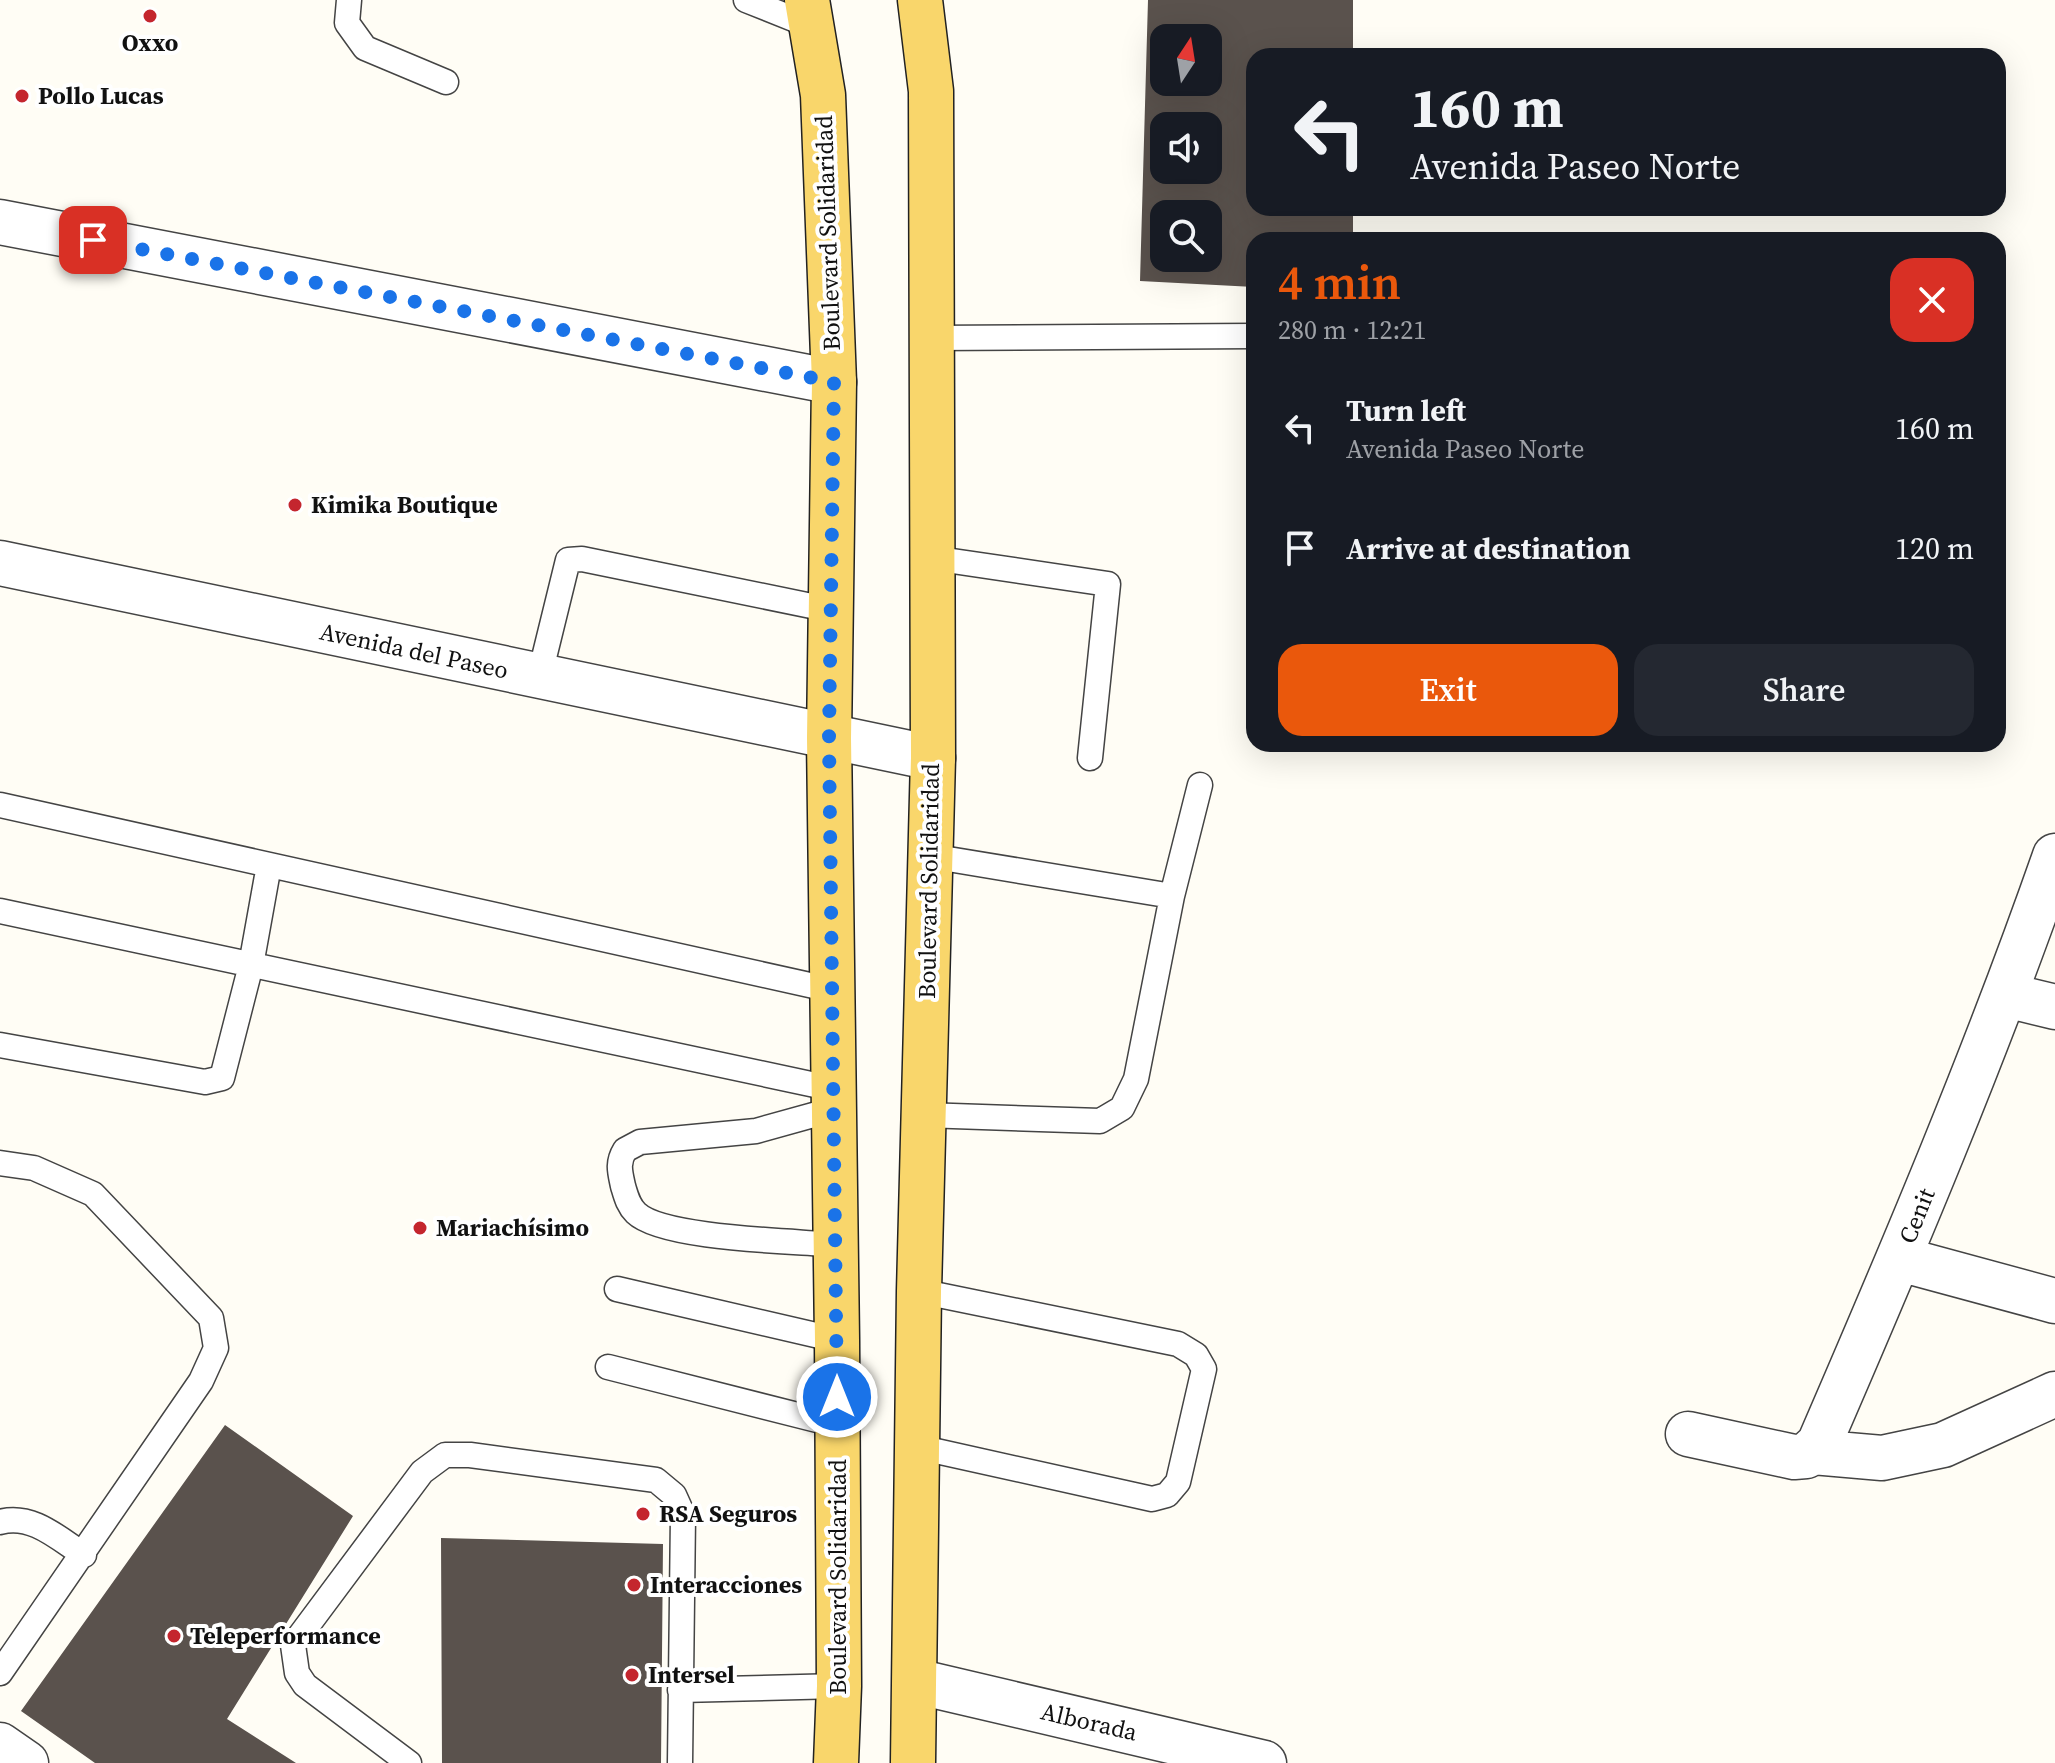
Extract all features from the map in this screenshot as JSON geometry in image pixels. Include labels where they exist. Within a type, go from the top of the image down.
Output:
[{"type":"main road","name":"Boulevard Solidaridad","points":[[913,1763],[919,1291],[933,758],[931,91],[920,0]]},
{"type":"main road","name":"Boulevard Solidaridad","points":[[809,13],[823,95],[834,382],[829,738],[837,1340],[839,1686],[836,1763]]},
{"type":"street","points":[[0,222],[834,382]]},
{"type":"street","name":"Avenida del Paseo","points":[[0,563],[933,758]]},
{"type":"street","name":"Cenit","points":[[1813,1452],[1900,1259],[2006,995],[2055,856]]},
{"type":"street","points":[[2006,995],[2055,1007]]},
{"type":"street","points":[[1900,1259],[2055,1301]]},
{"type":"street","points":[[1688,1434],[1794,1457],[1813,1452],[1882,1458],[1943,1445],[2055,1394]]},
{"type":"street","name":"Alborada","points":[[915,1681],[1264,1763]]},
{"type":"street","points":[[0,1745],[26,1763]]},
{"type":"lane","points":[[349,0],[347,23],[365,48],[446,82]]},
{"type":"lane","points":[[746,0],[809,13]]},
{"type":"lane","points":[[931,338],[1246,336]]},
{"type":"lane","points":[[932,558],[1108,584],[1090,758]]},
{"type":"lane","points":[[539,678],[568,560],[582,559],[831,610]]},
{"type":"lane","points":[[924,1115],[1100,1121],[1122,1108],[1136,1079],[1172,896],[1200,785]]},
{"type":"lane","points":[[0,805],[832,990]]},
{"type":"lane","points":[[930,856],[1172,896]]},
{"type":"lane","points":[[0,1045],[205,1082],[222,1078],[251,965],[269,865]]},
{"type":"lane","points":[[0,911],[251,965],[834,1099]]},
{"type":"lane","points":[[834,1099],[756,1131],[640,1142],[625,1150],[619,1169],[627,1202],[644,1219],[658,1224],[725,1235],[836,1245]]},
{"type":"lane","points":[[0,1163],[34,1168],[93,1194],[211,1318],[216,1348],[201,1381],[0,1673]]},
{"type":"lane","points":[[617,1289],[837,1340]]},
{"type":"lane","points":[[918,1447],[1152,1499],[1167,1495],[1178,1482],[1204,1369],[1196,1355],[1178,1344],[919,1291]]},
{"type":"lane","points":[[608,1367],[837,1425]]},
{"type":"lane","points":[[409,1763],[305,1685],[297,1673],[293,1645],[422,1472],[445,1455],[470,1455],[628,1475],[656,1480],[674,1495],[683,1515],[680,1763]]},
{"type":"lane","points":[[0,1522],[22,1519],[34,1523],[84,1555]]},
{"type":"lane","points":[[680,1690],[839,1686]]},
{"type":"building","points":[[1148,0],[1353,0],[1353,48],[1246,48],[1246,216],[1353,216],[1353,232],[1246,232],[1246,287],[1140,281]]},
{"type":"building","points":[[225,1425],[353,1516],[227,1719],[296,1763],[95,1763],[21,1711]]},
{"type":"building","points":[[441,1538],[663,1544],[661,1763],[442,1763]]},
{"type":"place","name":"Oxxo","points":[[150,16]]},
{"type":"place","name":"Pollo Lucas","points":[[22,96]]},
{"type":"place","name":"Kimika Boutique","points":[[295,505]]},
{"type":"place","name":"Mariachísimo","points":[[420,1228]]},
{"type":"place","name":"RSA Seguros","points":[[643,1514]]},
{"type":"place","name":"Interacciones","points":[[634,1585]]},
{"type":"place","name":"Teleperformance","points":[[174,1636]]},
{"type":"place","name":"Intersel","points":[[632,1675]]},
{"type":"route","points":[[93,240],[834,382],[829,738],[837,1397]]}]
